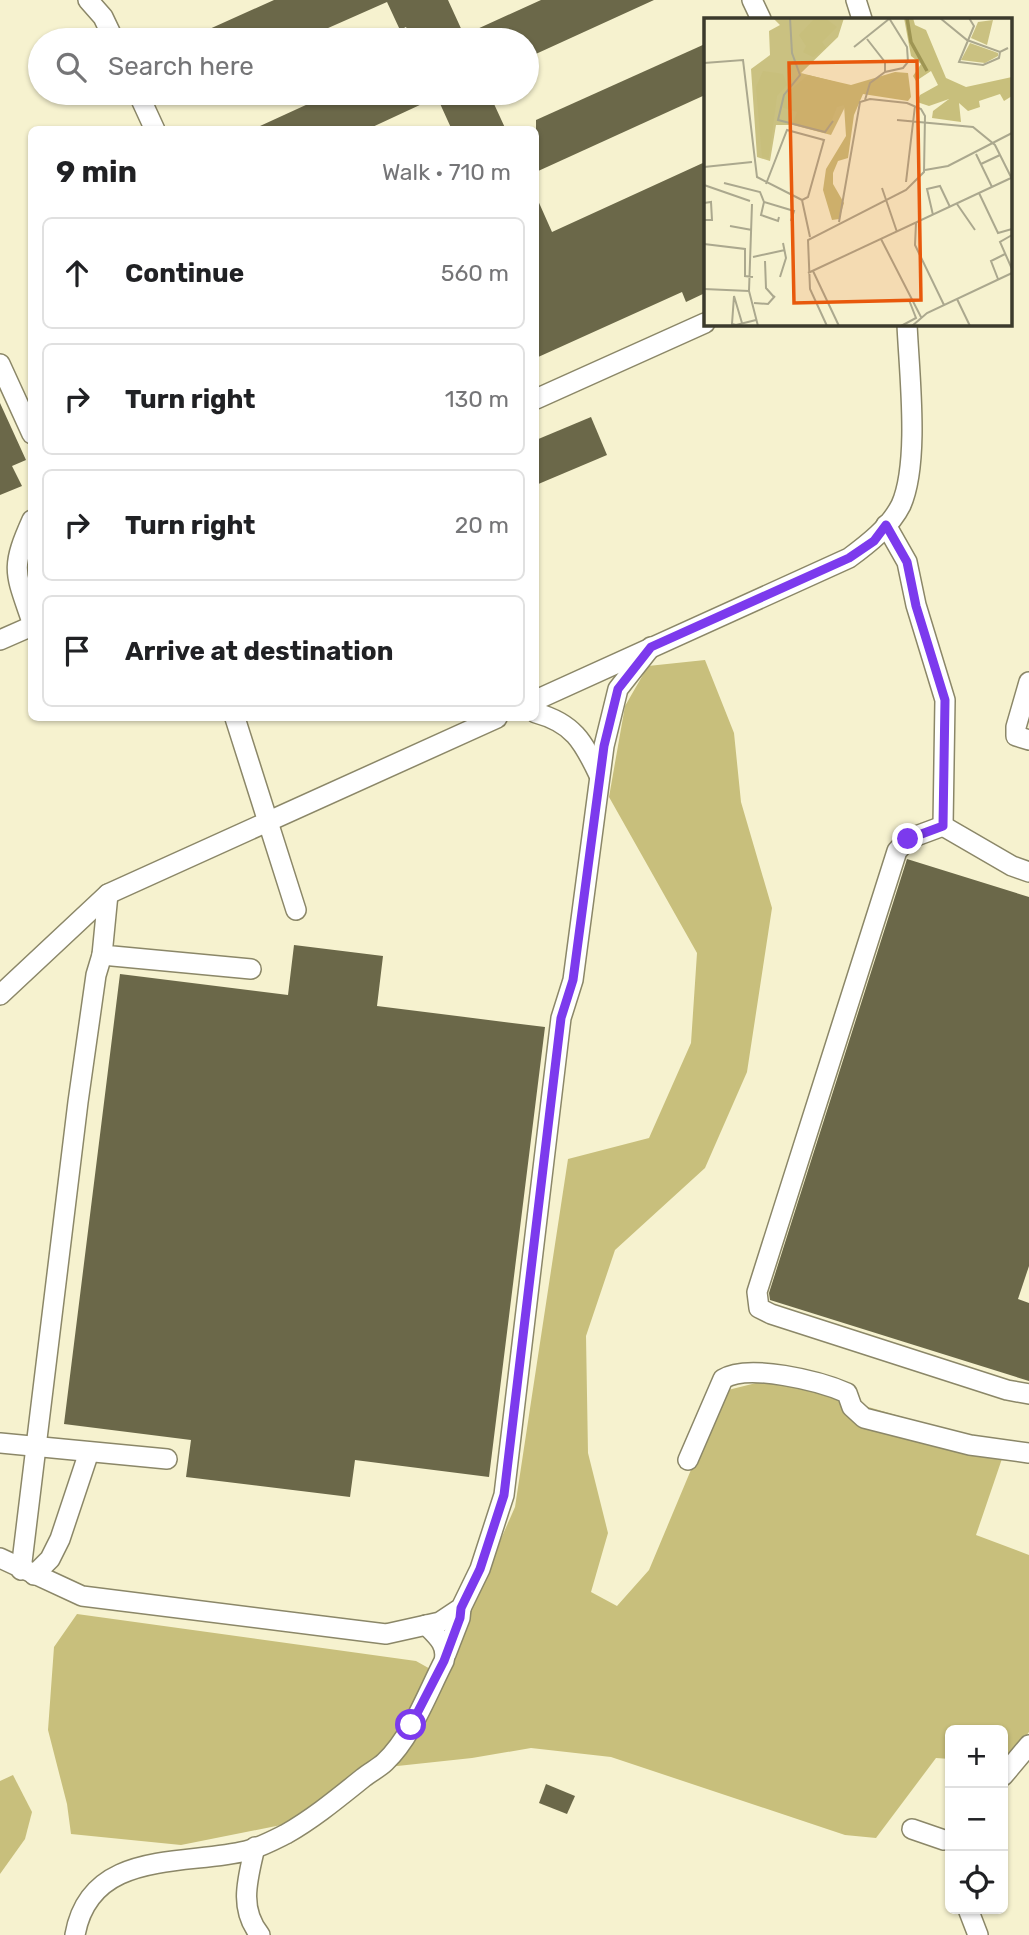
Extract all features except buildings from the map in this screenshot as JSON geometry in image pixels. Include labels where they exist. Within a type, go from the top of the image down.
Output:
[{"type":"street","points":[[88,0],[99,9],[108,28]]},
{"type":"street","points":[[752,0],[761,18]]},
{"type":"street","points":[[856,0],[862,18]]},
{"type":"street","points":[[144,105],[153,126]]},
{"type":"street","points":[[539,398],[704,323]]},
{"type":"street","points":[[539,699],[849,558],[874,541],[901,505],[912,458],[907,326]]},
{"type":"street","points":[[0,364],[28,425]]},
{"type":"street","points":[[886,525],[907,562],[916,606],[945,700],[943,826]]},
{"type":"street","points":[[28,529],[17,553],[16,575],[28,612]]},
{"type":"street","points":[[0,640],[28,626]]},
{"type":"street","points":[[75,1935],[86,1905],[110,1877],[140,1866],[175,1859],[217,1856],[256,1847],[321,1813],[366,1775],[385,1763],[411,1725],[444,1661],[460,1618],[461,1608],[480,1569],[504,1495],[561,1018],[573,980],[604,746],[618,689],[651,647]]},
{"type":"street","points":[[1029,682],[1016,727],[1016,736],[1029,740]]},
{"type":"street","points":[[539,714],[557,719],[585,745],[600,776]]},
{"type":"street","points":[[236,721],[296,910]]},
{"type":"street","points":[[0,995],[108,894],[490,721]]},
{"type":"street","points":[[943,826],[1012,866],[1029,872]]},
{"type":"street","points":[[943,826],[908,839],[897,851],[757,1292],[759,1308],[1007,1390],[1029,1394]]},
{"type":"street","points":[[28,1573],[36,1447],[78,1102],[96,975],[102,955],[108,894]]},
{"type":"street","points":[[102,955],[251,969]]},
{"type":"street","points":[[688,1460],[723,1379],[732,1373],[754,1371],[834,1387],[847,1393],[852,1407],[864,1418],[884,1425],[970,1445],[1029,1453]]},
{"type":"street","points":[[0,1443],[167,1459]]},
{"type":"street","points":[[28,1573],[50,1559],[60,1539],[89,1452]]},
{"type":"street","points":[[0,1558],[82,1597],[386,1634],[440,1622],[461,1608]]},
{"type":"street","points":[[426,1625],[442,1642],[446,1654]]},
{"type":"street","points":[[1008,1770],[1029,1745]]},
{"type":"street","points":[[912,1829],[945,1843]]},
{"type":"street","points":[[256,1847],[246,1887],[247,1911],[260,1935]]},
{"type":"street","points":[[970,1914],[978,1935]]},
{"type":"shaded area","points":[[705,660],[734,733],[741,802],[772,908],[747,1072],[705,1168],[615,1250],[586,1336],[588,1453],[608,1533],[591,1592],[617,1606],[649,1570],[724,1391],[772,1379],[1006,1447],[976,1535],[1029,1555],[1029,1732],[1008,1761],[1008,1725],[945,1725],[945,1759],[936,1758],[876,1838],[845,1835],[611,1757],[531,1748],[472,1758],[388,1767],[301,1821],[181,1845],[71,1834],[67,1804],[48,1730],[54,1647],[77,1614],[416,1661],[441,1675],[515,1507],[568,1159],[649,1138],[691,1043],[697,953],[609,797],[625,706],[648,666]]},
{"type":"shaded area","points":[[13,1775],[32,1812],[25,1839],[0,1874],[0,1781]]},
{"type":"route","points":[[411,1725],[444,1661],[460,1618],[461,1608],[480,1569],[504,1495],[561,1018],[573,980],[604,746],[618,689],[651,647],[849,558],[874,541],[886,525],[907,562],[916,606],[945,700],[943,826],[908,839]]}]
